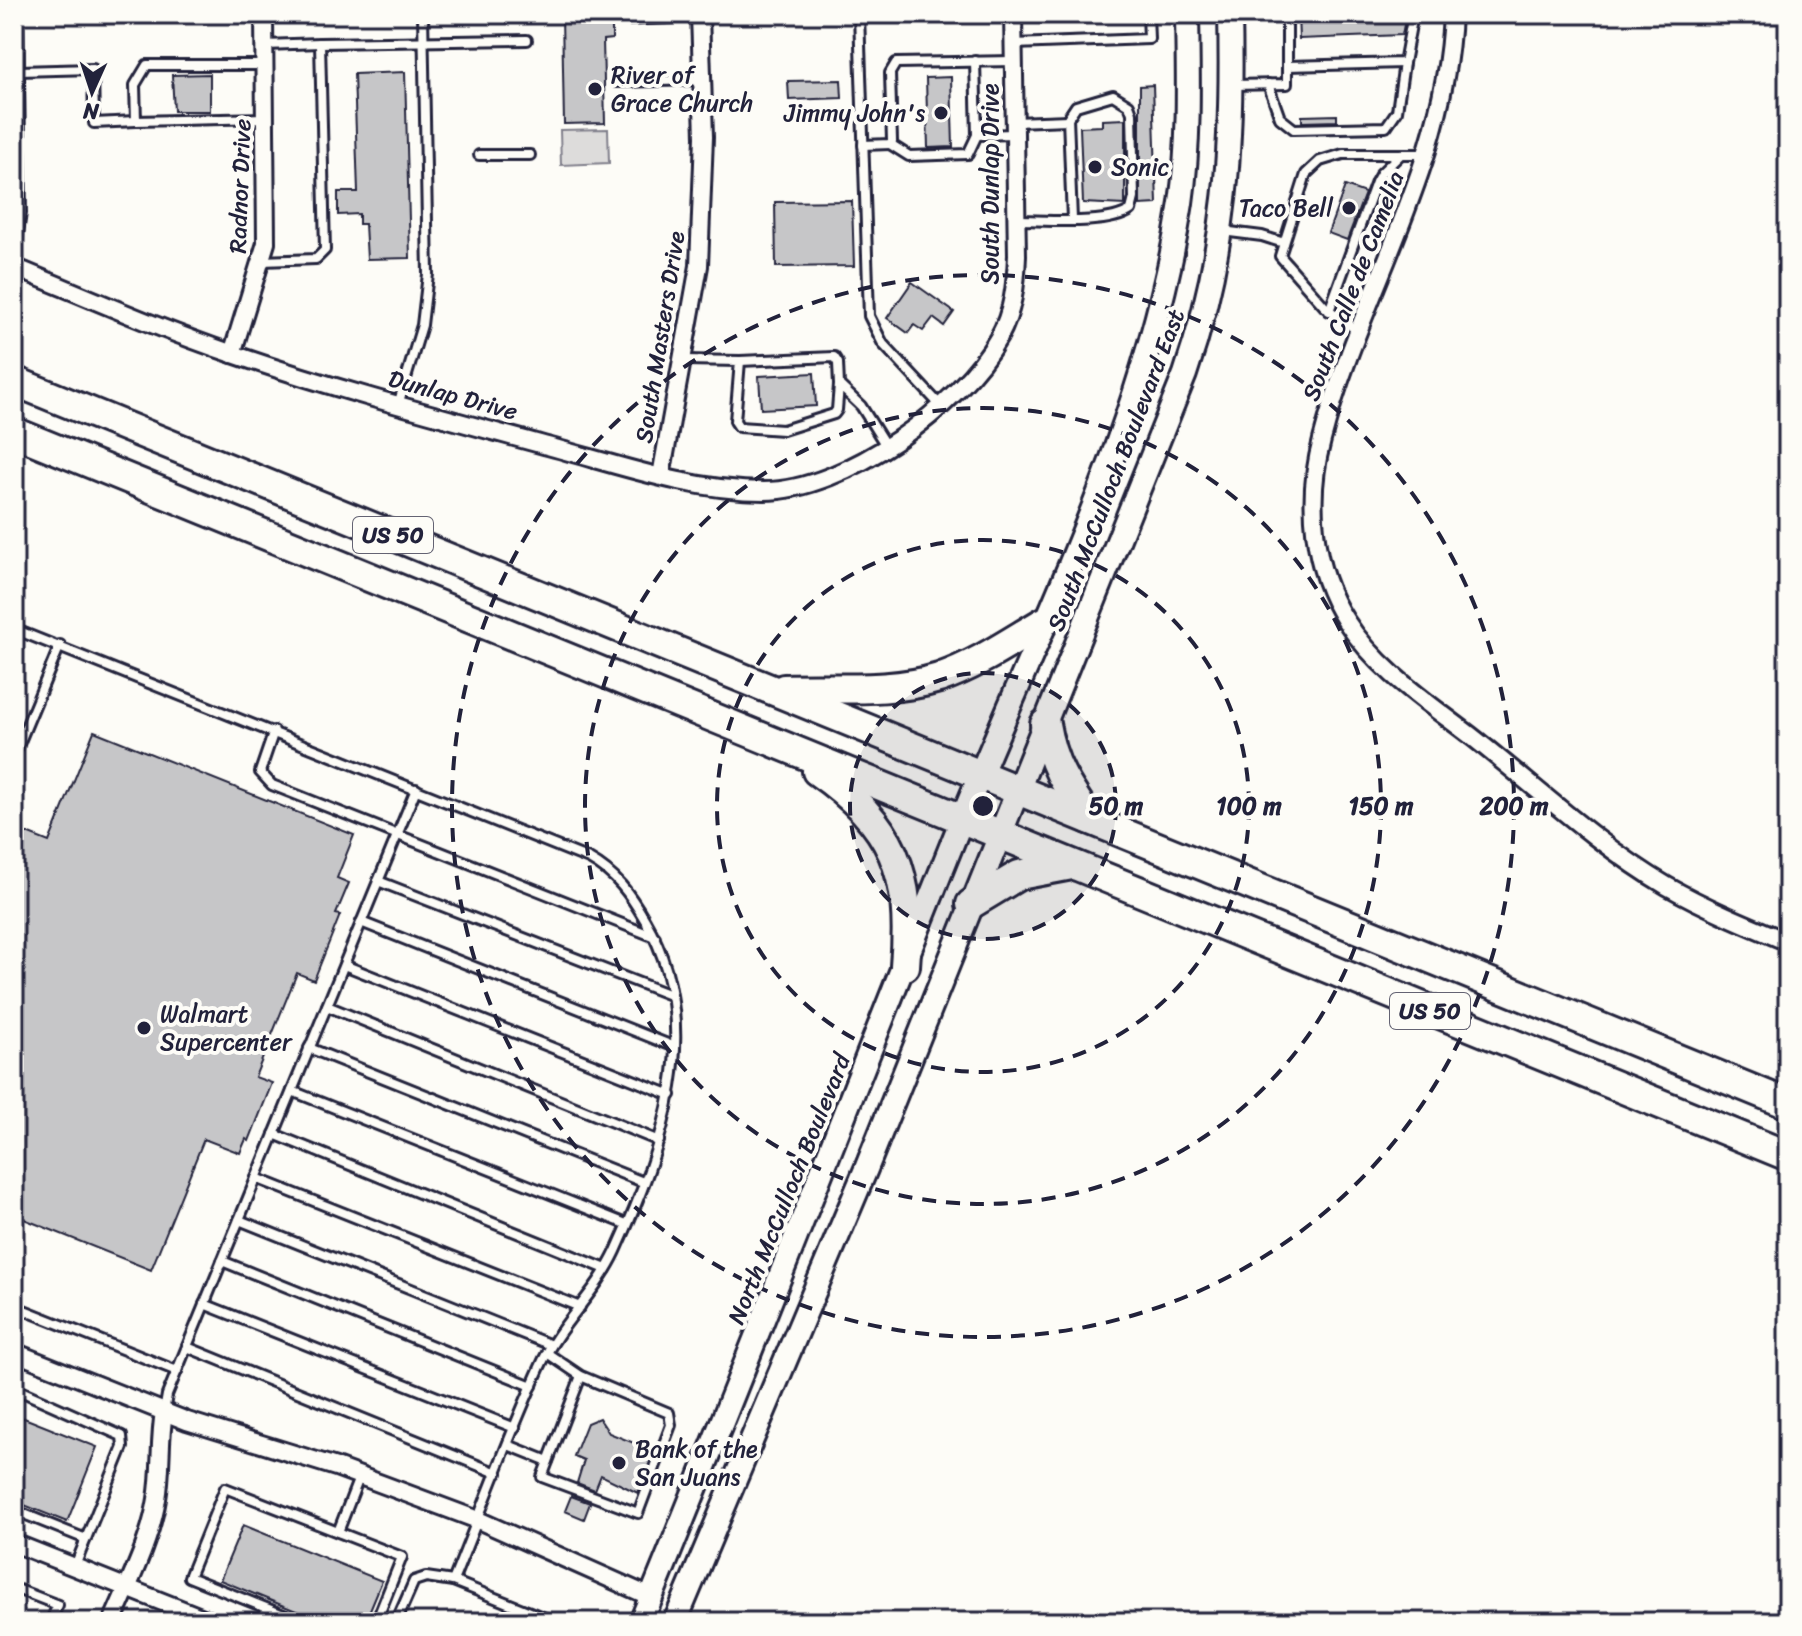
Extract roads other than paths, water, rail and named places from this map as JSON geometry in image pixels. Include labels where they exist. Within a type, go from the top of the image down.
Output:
[{"type":"highway","name":"US 50","points":[[14,381],[1788,1104]]},
{"type":"highway","name":"US 50","points":[[14,432],[1788,1156]]},
{"type":"highway","points":[[772,689],[901,685],[937,679],[966,667],[1044,622]]},
{"type":"highway","points":[[1045,724],[1051,756],[1060,777],[1090,819]]},
{"type":"highway","points":[[780,746],[843,789],[884,834],[903,874],[906,892],[908,930],[905,966]]},
{"type":"highway","points":[[971,904],[1019,875],[1073,865]]},
{"type":"street","name":"Radnor Drive","points":[[232,354],[262,261],[268,219],[264,14]]},
{"type":"street","name":"South Dunlap Drive","points":[[887,447],[940,405],[983,362],[1005,324],[1015,282],[1017,220],[1013,14]]},
{"type":"street","name":"South McCulloch Boulevard East","points":[[982,774],[1104,472],[1160,304],[1185,170],[1187,14]]},
{"type":"street","name":"South McCulloch Boulevard East","points":[[999,835],[1177,398],[1207,305],[1221,231],[1231,149],[1230,14]]},
{"type":"street","name":"South Calle de Camelia","points":[[1452,14],[1445,91],[1429,154],[1359,333],[1327,422],[1317,463],[1314,524],[1325,575],[1345,621],[1399,680],[1645,871],[1713,910],[1788,942]]},
{"type":"street","name":"South Masters Drive","points":[[661,476],[684,360],[702,222],[700,16]]},
{"type":"street","name":"Dunlap Drive","points":[[14,267],[232,354],[398,405],[661,476],[739,490],[775,491],[821,480],[887,447]]},
{"type":"street","name":"North McCulloch Boulevard","points":[[641,1622],[745,1372],[982,774]]},
{"type":"street","points":[[16,1357],[164,1412],[360,1475],[478,1520],[651,1597],[677,1616],[866,1169],[999,835]]},
{"type":"street","points":[[112,1622],[155,1509],[159,1438],[164,1412]]},
{"type":"street","points":[[14,1543],[213,1622]]},
{"type":"lane","points":[[14,260],[21,213],[18,14]]},
{"type":"lane","points":[[398,405],[422,325],[428,274],[423,14]]},
{"type":"lane","points":[[859,14],[871,322],[889,351],[940,405]]},
{"type":"lane","points":[[915,14],[973,14]]},
{"type":"lane","points":[[890,144],[892,66],[896,63],[975,61],[1014,52],[1149,39],[1148,14]]},
{"type":"lane","points":[[1232,85],[1287,84],[1287,14]]},
{"type":"lane","points":[[1268,84],[1280,118],[1294,129],[1386,127],[1397,111],[1413,14]]},
{"type":"lane","points":[[620,20],[700,16]]},
{"type":"lane","points":[[265,45],[527,40]]},
{"type":"lane","points":[[262,261],[316,259],[325,250],[320,43]]},
{"type":"lane","points":[[863,145],[890,144],[909,156],[964,155],[971,150],[977,135],[975,61]]},
{"type":"lane","points":[[1287,66],[1404,63]]},
{"type":"lane","points":[[136,121],[135,85],[147,65],[265,65]]},
{"type":"lane","points":[[19,71],[93,69],[94,123],[266,118]]},
{"type":"lane","points":[[616,82],[702,80]]},
{"type":"lane","points":[[1017,220],[1072,220],[1121,217],[1131,210],[1134,198],[1132,113],[1129,105],[1113,95],[1076,106],[1068,120],[1072,220]]},
{"type":"lane","points":[[977,135],[1068,120]]},
{"type":"lane","points":[[1359,333],[1329,311],[1280,256],[1306,174],[1320,161],[1343,154],[1429,154]]},
{"type":"lane","points":[[1329,311],[1376,182],[1381,173],[1402,154]]},
{"type":"lane","points":[[479,155],[530,155]]},
{"type":"lane","points":[[1221,231],[1262,236],[1284,243]]},
{"type":"lane","points":[[684,360],[834,357],[838,363],[837,410],[834,414],[783,430],[739,427],[735,421],[740,361]]},
{"type":"lane","points":[[839,385],[861,406],[887,447]]},
{"type":"lane","points":[[14,629],[589,859],[610,871],[631,895],[656,938],[670,995],[675,1047],[671,1095],[659,1141],[606,1269],[549,1349],[453,1581]]},
{"type":"lane","points":[[14,756],[60,645]]},
{"type":"lane","points":[[274,731],[260,772],[264,780],[396,836],[656,938]]},
{"type":"lane","points":[[164,1412],[204,1304],[416,789]]},
{"type":"lane","points":[[378,881],[670,995]]},
{"type":"lane","points":[[361,922],[675,1047]]},
{"type":"lane","points":[[344,965],[671,1095]]},
{"type":"lane","points":[[327,1006],[659,1141]]},
{"type":"lane","points":[[309,1048],[643,1182]]},
{"type":"lane","points":[[292,1091],[626,1224]]},
{"type":"lane","points":[[274,1134],[606,1269]]},
{"type":"lane","points":[[256,1178],[580,1307]]},
{"type":"lane","points":[[239,1220],[549,1349],[581,1376],[669,1413],[671,1425],[638,1513],[542,1477],[581,1376]]},
{"type":"lane","points":[[14,1246],[14,1254]]},
{"type":"lane","points":[[222,1261],[532,1386]]},
{"type":"lane","points":[[204,1304],[515,1428]]},
{"type":"lane","points":[[14,1306],[177,1371]]},
{"type":"lane","points":[[187,1347],[497,1473]]},
{"type":"lane","points":[[14,1388],[122,1436],[123,1447],[74,1567]]},
{"type":"lane","points":[[508,1445],[548,1461]]},
{"type":"lane","points":[[338,1532],[360,1475]]},
{"type":"lane","points":[[301,1622],[189,1577],[225,1488],[402,1557],[376,1622]]},
{"type":"lane","points":[[14,1510],[86,1539]]},
{"type":"lane","points":[[396,1622],[414,1581],[426,1577],[453,1581],[549,1621]]},
{"type":"lane","points":[[14,1588],[58,1605],[50,1622]]},
{"type":"lane","points":[[14,1619],[22,1622]]},
{"type":"place","name":"River of Grace Church","points":[[595,89]]},
{"type":"place","name":"Jimmy John's","points":[[941,113]]},
{"type":"place","name":"Sonic","points":[[1095,167]]},
{"type":"place","name":"Taco Bell","points":[[1349,208]]},
{"type":"place","name":"Walmart Supercenter","points":[[144,1028]]},
{"type":"place","name":"Bank of the San Juans","points":[[619,1463]]}]
